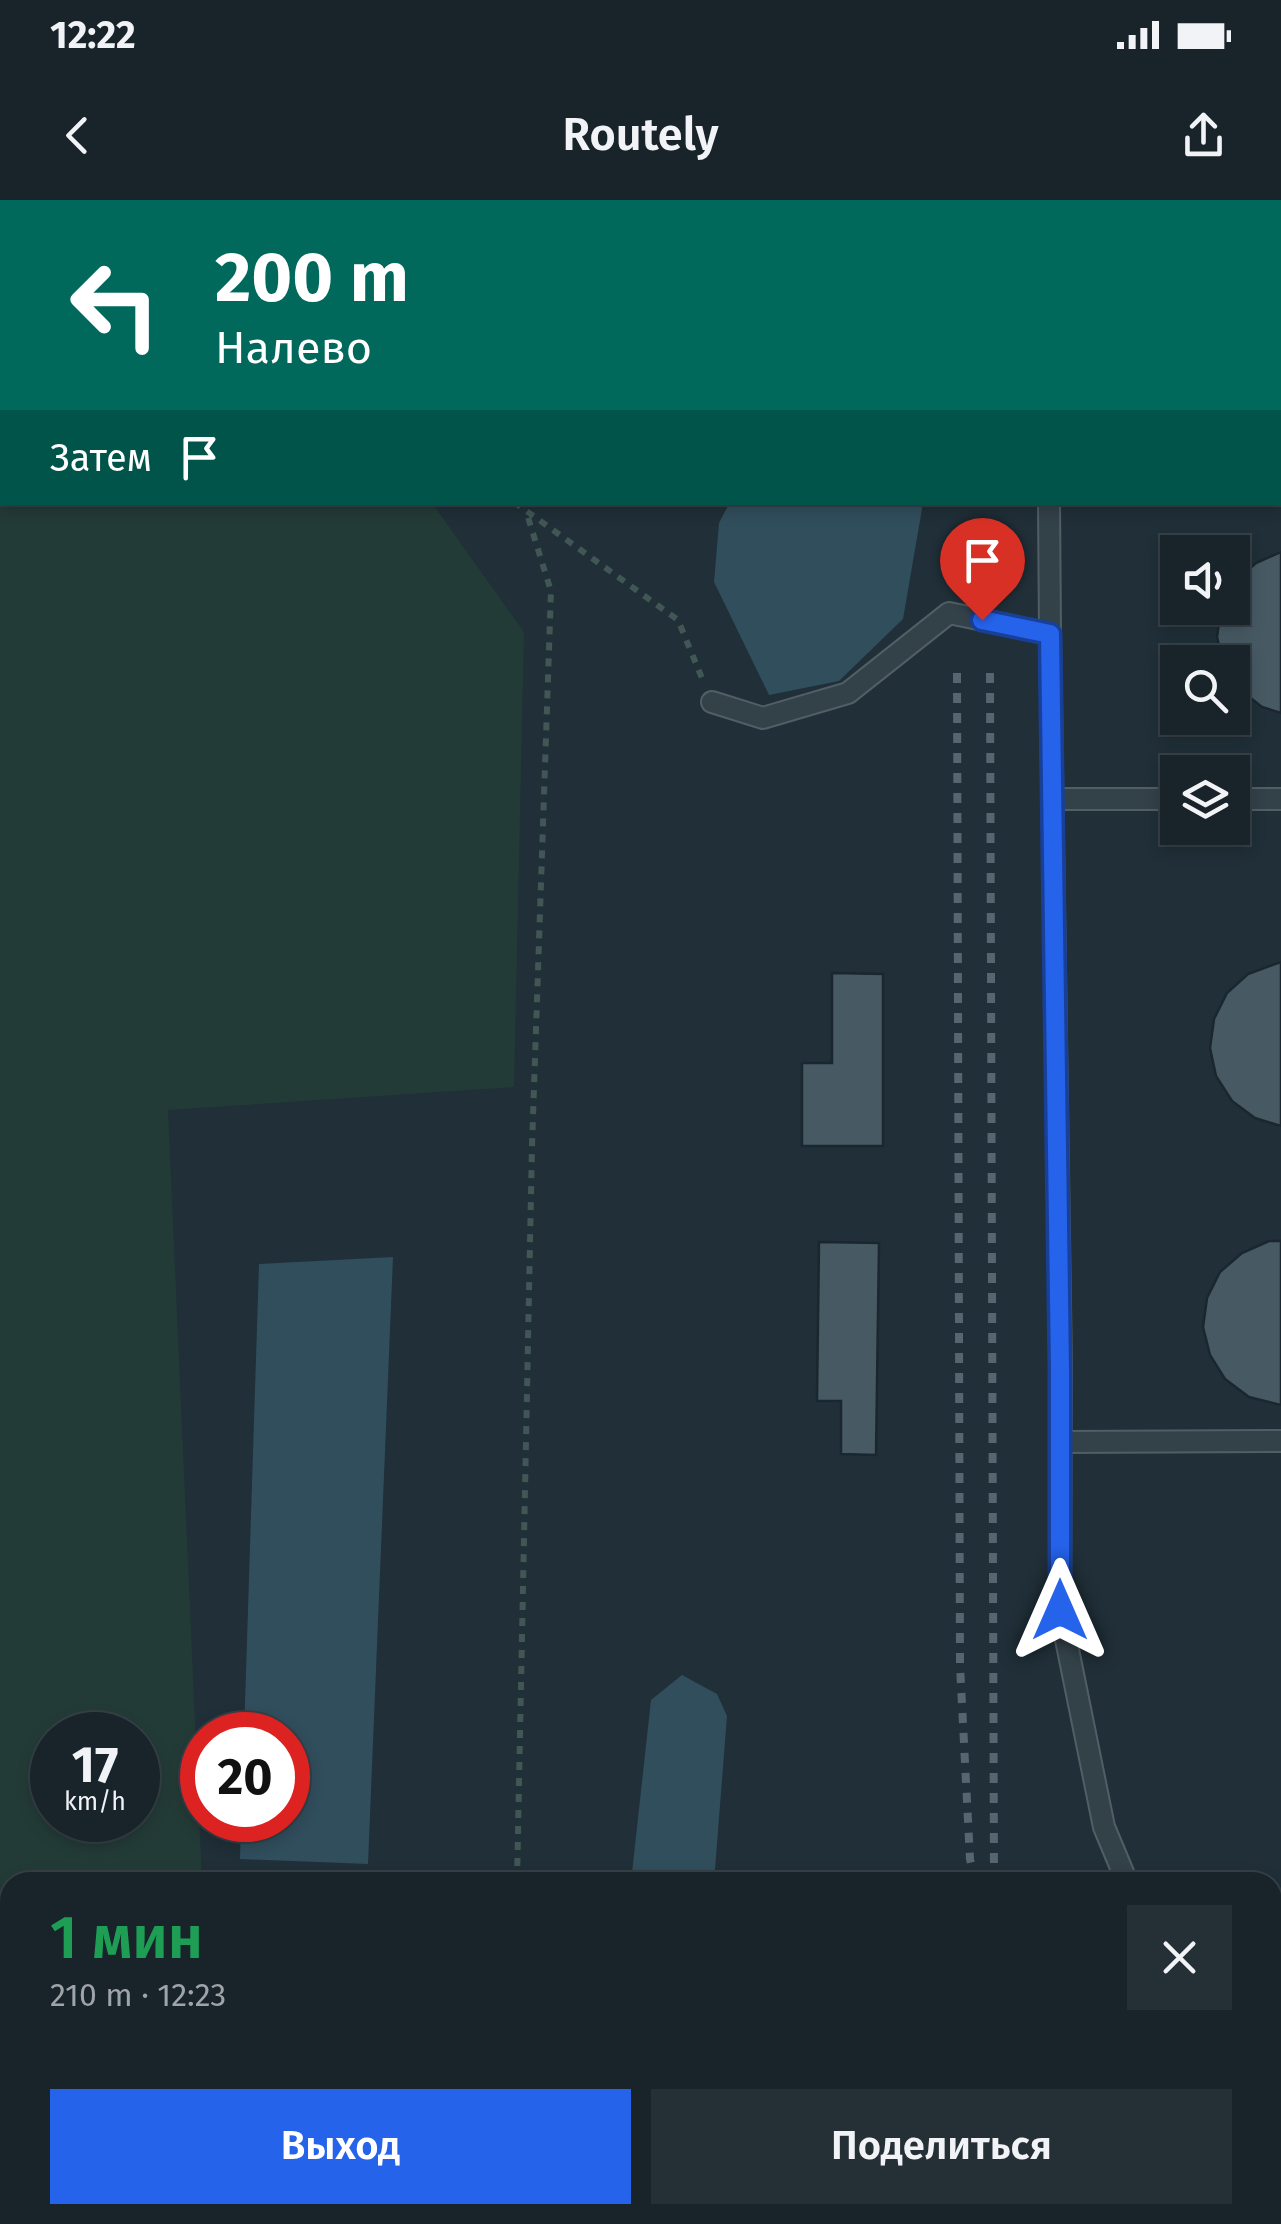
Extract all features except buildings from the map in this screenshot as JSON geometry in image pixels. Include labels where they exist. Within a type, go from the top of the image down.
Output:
[{"type":"lane","points":[[1049,505],[1060,1610],[1104,1827],[1123,1872]]},
{"type":"lane","points":[[712,702],[762,718],[848,693],[948,613],[1050,634]]},
{"type":"lane","points":[[1052,799],[1160,798]]},
{"type":"lane","points":[[1250,798],[1281,798]]},
{"type":"lane","points":[[1060,1442],[1281,1441]]},
{"type":"path","points":[[518,505],[678,620],[712,702]]},
{"type":"path","points":[[517,1872],[532,1146],[551,591],[526,511]]},
{"type":"green space","points":[[0,505],[433,505],[524,632],[514,1087],[168,1110],[195,1712],[180,1712],[180,1842],[200,1842],[202,1872],[0,1872]]},
{"type":"water","points":[[728,505],[923,505],[903,619],[839,681],[769,695],[714,582],[719,523]]},
{"type":"water","points":[[393,1257],[368,1864],[240,1859],[240,1842],[310,1842],[310,1712],[245,1712],[259,1264]]},
{"type":"water","points":[[682,1675],[717,1694],[727,1716],[715,1872],[632,1872],[651,1700]]},
{"type":"railway","points":[[957,673],[960,1666],[973,1872]]},
{"type":"railway","points":[[990,673],[994,1872]]},
{"type":"route","points":[[982,620],[1050,634],[1060,1610]]}]
